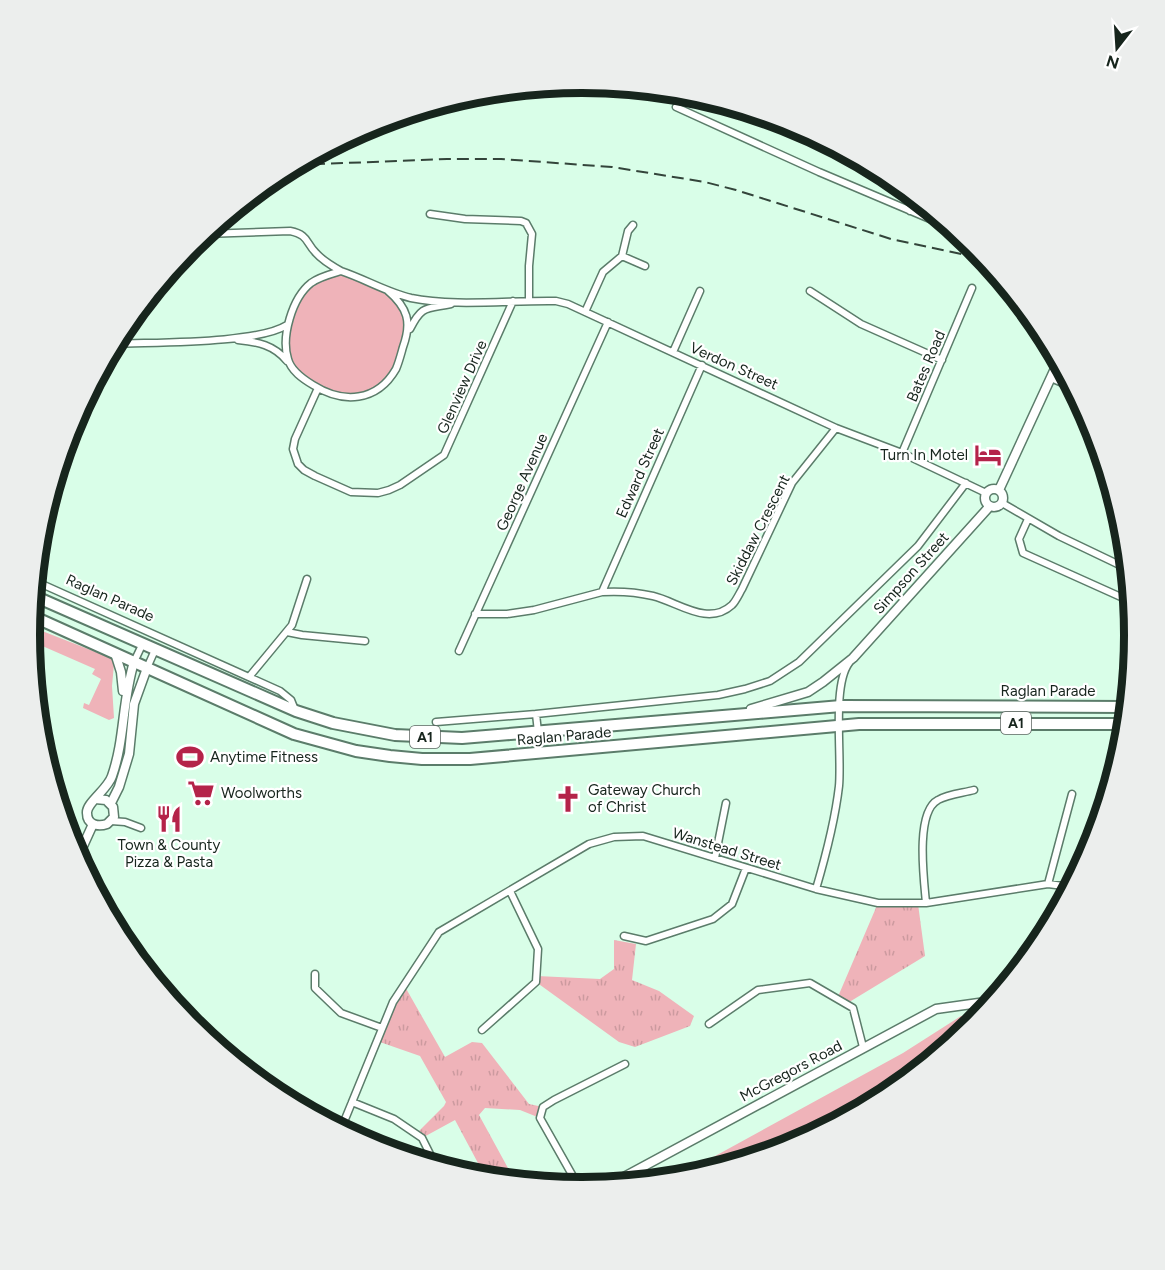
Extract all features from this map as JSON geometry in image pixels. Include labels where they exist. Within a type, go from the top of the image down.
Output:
[{"type":"highway","name":"Raglan Parade","points":[[42,600],[296,711],[333,723],[395,735],[462,738],[841,706],[1120,707]]},
{"type":"highway","name":"Raglan Parade","points":[[41,620],[285,730],[356,751],[390,756],[434,759],[540,753],[840,726],[907,723],[1117,724]]},
{"type":"highway","points":[[538,732],[540,753]]},
{"type":"street","points":[[676,107],[929,219]]},
{"type":"street","points":[[910,211],[912,205]]},
{"type":"street","points":[[430,214],[526,223],[533,240],[529,266],[529,301]]},
{"type":"street","points":[[585,312],[603,272],[622,256],[628,231],[633,225]]},
{"type":"street","points":[[219,233],[290,231],[300,233],[308,239],[314,252],[341,271],[371,282],[398,299],[403,308],[409,331],[396,369],[383,384],[365,397],[342,398],[318,388],[300,377],[288,359],[287,325],[299,299],[311,283],[341,271]]},
{"type":"street","points":[[622,256],[645,266]]},
{"type":"street","name":"Bates Road","points":[[902,453],[972,288]]},
{"type":"street","name":"Verdon Street","points":[[387,290],[421,299],[556,301],[608,322],[836,428],[902,453],[986,492]]},
{"type":"street","points":[[673,352],[700,291]]},
{"type":"street","points":[[810,291],[861,324],[942,360]]},
{"type":"street","name":"Verdon Street","points":[[409,331],[418,313],[424,309],[463,301]]},
{"type":"street","name":"Glenview Drive","points":[[318,388],[295,439],[293,449],[298,464],[315,476],[351,492],[378,493],[394,487],[444,455],[513,301]]},
{"type":"street","name":"George Avenue","points":[[459,651],[608,322]]},
{"type":"street","points":[[126,344],[228,339],[276,332],[287,325]]},
{"type":"street","points":[[228,339],[270,346],[280,352],[291,364]]},
{"type":"street","name":"Edward Street","points":[[602,592],[702,365]]},
{"type":"street","points":[[999,490],[1055,369]]},
{"type":"street","points":[[1051,378],[1062,383]]},
{"type":"street","name":"Skiddaw Crescent","points":[[475,614],[507,614],[534,610],[602,592],[636,592],[708,615],[720,612],[732,604],[742,589],[792,483],[836,428]]},
{"type":"street","name":"Raglan Parade","points":[[436,722],[718,695],[770,681],[799,662],[918,546],[966,483]]},
{"type":"street","points":[[993,489],[999,490],[1003,498],[1002,503],[995,508],[990,507],[984,501],[986,492],[993,489]]},
{"type":"street","points":[[1002,503],[1028,519],[1120,565]]},
{"type":"street","name":"Simpson Street","points":[[816,889],[836,811],[842,679],[846,668],[990,507]]},
{"type":"street","points":[[1028,519],[1019,539],[1023,553],[1123,598]]},
{"type":"street","points":[[249,677],[287,632],[295,617],[307,579]]},
{"type":"street","name":"Raglan Parade","points":[[43,585],[285,694],[296,711]]},
{"type":"street","points":[[287,632],[365,641]]},
{"type":"street","points":[[141,828],[125,822],[111,821],[103,826],[93,824],[88,818],[87,810],[104,791],[117,761],[127,684],[142,645]]},
{"type":"street","points":[[111,821],[129,754],[134,704],[155,650]]},
{"type":"street","points":[[115,653],[121,672],[125,700]]},
{"type":"street","name":"Simpson Street","points":[[709,716],[758,708],[808,692],[853,658]]},
{"type":"street","name":"Raglan Parade","points":[[536,714],[538,732]]},
{"type":"street","points":[[926,903],[923,867],[925,816],[937,800],[975,790]]},
{"type":"street","points":[[1047,884],[1072,794]]},
{"type":"street","points":[[95,800],[101,798],[113,807],[125,822]]},
{"type":"street","points":[[715,858],[726,803]]},
{"type":"street","points":[[83,845],[93,824]]},
{"type":"street","name":"Wanstead Street","points":[[344,1121],[393,1002],[439,932],[589,844],[614,837],[643,836],[816,889],[878,903],[926,903],[1047,884],[1063,887]]},
{"type":"street","points":[[624,936],[646,941],[713,919],[732,904],[746,868]]},
{"type":"street","points":[[482,1030],[536,982],[538,949],[510,891]]},
{"type":"street","points":[[315,974],[315,988],[341,1013],[382,1028]]},
{"type":"street","points":[[709,1024],[758,990],[810,983],[853,1008],[863,1047]]},
{"type":"street","name":"McGregors Road","points":[[628,1175],[936,1009],[980,1003]]},
{"type":"street","points":[[573,1177],[540,1118],[543,1107],[625,1064]]},
{"type":"street","points":[[352,1102],[394,1119],[418,1135],[424,1140],[431,1155]]},
{"type":"green space","points":[[341,271],[398,299],[408,324],[396,369],[383,384],[365,397],[342,398],[300,377],[288,359],[288,321],[311,283]]},
{"type":"green space","points":[[40,630],[111,658],[114,664],[112,686],[114,718],[109,720],[83,708],[84,703],[89,705],[101,679],[92,674],[95,669],[41,645]]},
{"type":"green space","points":[[878,903],[918,904],[925,956],[846,1004],[837,999]]},
{"type":"green space","points":[[614,940],[636,944],[632,980],[659,991],[694,1016],[690,1026],[635,1047],[619,1042],[536,982],[537,976],[600,979],[614,969]]},
{"type":"green space","points":[[404,985],[445,1057],[472,1042],[482,1043],[529,1104],[543,1107],[540,1118],[520,1110],[485,1108],[479,1115],[510,1172],[480,1167],[455,1120],[422,1138],[416,1134],[446,1102],[420,1056],[377,1041]]},
{"type":"green space","points":[[968,1015],[912,1065],[884,1086],[853,1104],[790,1136],[723,1159],[700,1164],[903,1053],[961,1016]]},
{"type":"railway","points":[[315,164],[501,159],[612,167],[705,182],[891,239],[969,256]]},
{"type":"place","name":"Turn In Motel","points":[[988,455]]},
{"type":"place","name":"Anytime Fitness","points":[[190,757]]},
{"type":"place","name":"Woolworths","points":[[201,793]]},
{"type":"place","name":"Gateway Church of Christ","points":[[568,799]]},
{"type":"place","name":"Town & County Pizza & Pasta","points":[[169,819]]}]
